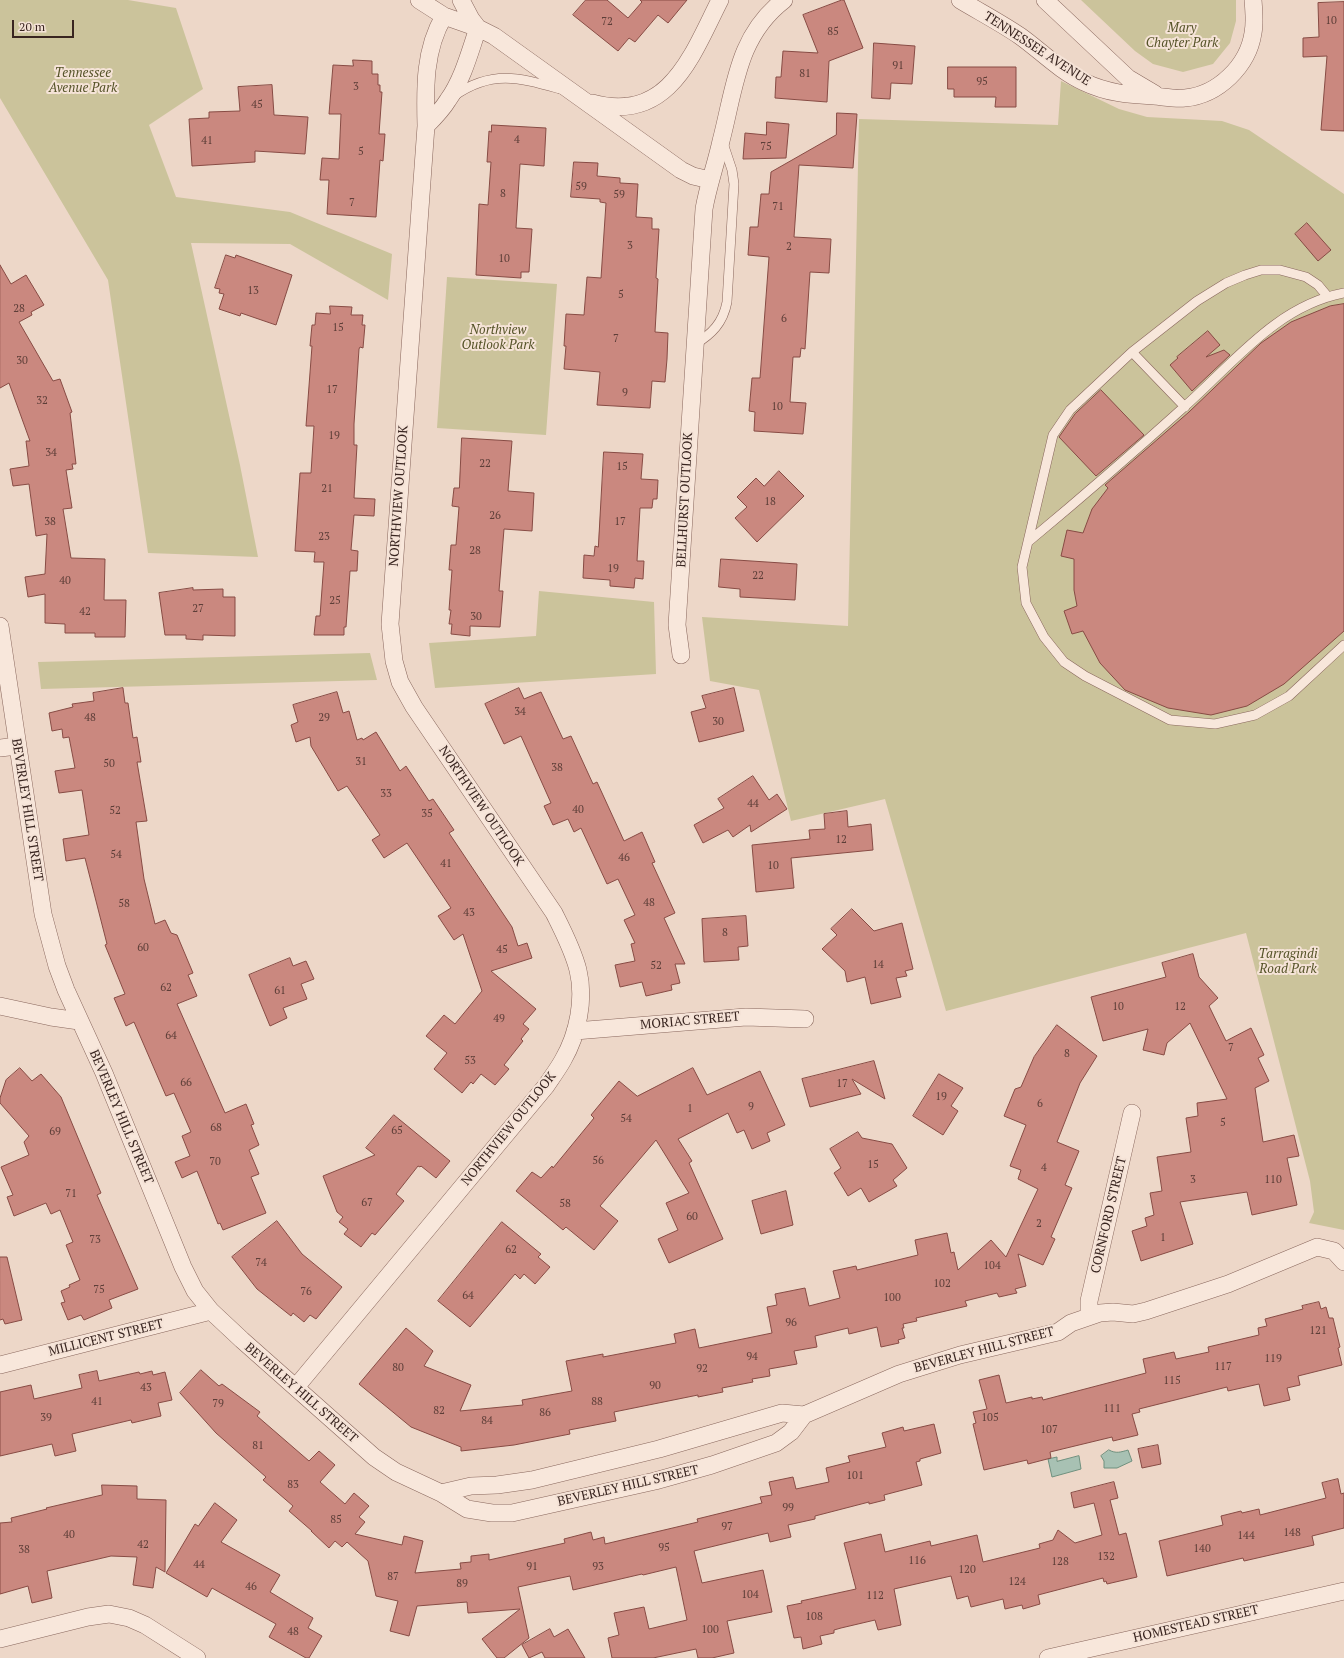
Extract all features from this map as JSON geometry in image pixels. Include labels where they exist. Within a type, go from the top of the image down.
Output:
[{"type":"street","points":[[419,0],[444,16],[478,28],[502,42],[681,170],[693,176],[710,180],[722,140],[734,80],[747,45],[761,23],[784,0]]},
{"type":"street","points":[[461,0],[471,19],[478,28]]},
{"type":"street","points":[[577,96],[604,105],[621,107],[643,103],[660,94],[670,86],[687,63],[720,0]]},
{"type":"street","name":"TENNESSEE AVENUE","points":[[960,0],[1020,36],[1067,72],[1083,81],[1112,93],[1186,98],[1196,96],[1218,86],[1232,74],[1244,58],[1252,39],[1254,19],[1253,0]]},
{"type":"street","points":[[1045,0],[1128,78],[1158,96]]},
{"type":"street","name":"NORTHVIEW OUTLOOK","points":[[296,1387],[546,1086],[564,1059],[575,1031],[580,1003],[578,971],[568,941],[554,913],[414,707],[400,682],[394,661],[390,624],[426,126],[425,90],[429,52],[438,26],[444,16]]},
{"type":"street","points":[[426,126],[448,100],[458,81],[478,28]]},
{"type":"street","name":"BELLHURST OUTLOOK","points":[[681,655],[677,625],[694,345],[702,226],[710,180]]},
{"type":"street","name":"BEVERLEY HILL STREET","points":[[0,626],[2,648],[43,914],[57,966],[79,1021],[104,1073],[183,1267],[195,1291],[211,1310],[242,1340],[374,1457],[396,1472],[441,1493],[467,1509],[512,1513],[655,1481],[712,1465],[776,1442],[791,1432],[804,1415]]},
{"type":"street","points":[[0,748],[17,746]]},
{"type":"street","points":[[0,1006],[51,1017],[79,1021]]},
{"type":"street","name":"MORIAC STREET","points":[[575,1031],[746,1017],[806,1019]]},
{"type":"street","name":"CORNFORD STREET","points":[[1089,1316],[1089,1301],[1093,1282],[1132,1113]]},
{"type":"street","name":"BEVERLEY HILL STREET","points":[[441,1493],[471,1486],[497,1485],[532,1480],[659,1449],[782,1413],[804,1415],[899,1374],[960,1355],[1058,1332],[1071,1323],[1100,1313],[1113,1312],[1133,1314],[1146,1311],[1228,1284],[1317,1247],[1334,1251],[1344,1262]]},
{"type":"street","name":"MILLICENT STREET","points":[[0,1364],[211,1310]]},
{"type":"street","name":"HOMESTEAD STREET","points":[[1048,1658],[1344,1591]]},
{"type":"street","points":[[0,1639],[88,1617],[109,1614],[129,1618],[145,1625],[197,1658]]},
{"type":"lane","points":[[448,100],[474,85],[485,81],[504,78],[524,79],[577,96]]},
{"type":"lane","points":[[694,345],[714,330],[724,314],[728,302],[734,184],[732,170],[722,140]]},
{"type":"lane","points":[[1328,296],[1318,285],[1306,277],[1280,270],[1261,270],[1226,283],[1197,302],[1132,352],[1078,401],[1057,426],[1049,444],[1022,567],[1026,603],[1044,637],[1064,662],[1085,676],[1170,720],[1215,724],[1255,715],[1290,696],[1344,645]]},
{"type":"lane","points":[[1028,542],[1108,475],[1185,407],[1273,325],[1306,305],[1328,296],[1344,293]]},
{"type":"lane","points":[[1132,352],[1185,407]]},
{"type":"green space","name":"Tennessee Avenue Park","points":[[0,0],[128,0],[176,8],[203,89],[149,125],[176,197],[290,212],[392,254],[388,300],[290,244],[191,243],[240,465],[258,557],[148,553],[108,280],[0,98]]},
{"type":"green space","name":"Mary Chayter Park","points":[[1081,0],[1236,0],[1236,21],[1230,43],[1213,64],[1183,72],[1153,64],[1135,51]]},
{"type":"green space","name":"Tarragindi Road Park","points":[[1061,81],[1119,109],[1147,117],[1222,121],[1249,130],[1344,194],[1344,1230],[1309,1223],[1314,1212],[1310,1181],[1246,933],[946,1011],[885,799],[791,821],[759,690],[710,681],[702,617],[848,626],[859,119],[1058,125]]},
{"type":"green space","name":"Northview Outlook Park","points":[[447,277],[557,284],[546,435],[437,428]]},
{"type":"green space","points":[[539,591],[654,602],[656,674],[435,688],[429,643],[536,636]]},
{"type":"green space","points":[[370,653],[377,680],[41,689],[38,662]]},
{"type":"shaded area","points":[[1109,1450],[1121,1452],[1128,1450],[1132,1461],[1117,1468],[1104,1468],[1104,1461],[1101,1456]]},
{"type":"shaded area","points":[[1079,1456],[1081,1469],[1052,1477],[1048,1459],[1057,1457],[1057,1461]]},
{"type":"building","points":[[586,0],[607,0],[628,18],[642,2],[640,0],[687,0],[668,23],[658,15],[635,42],[629,38],[618,51],[573,15]]},
{"type":"building","points":[[844,0],[863,48],[829,61],[827,102],[775,98],[776,77],[781,77],[783,51],[818,53],[803,15]]},
{"type":"building","points":[[1344,2],[1344,131],[1321,130],[1327,56],[1303,57],[1303,38],[1319,37],[1318,3]]},
{"type":"building","points":[[874,43],[915,46],[912,84],[891,83],[890,99],[872,98]]},
{"type":"building","points":[[353,60],[372,61],[372,74],[378,74],[378,85],[380,85],[380,92],[382,92],[379,134],[385,134],[383,161],[380,160],[376,217],[327,214],[329,180],[320,180],[322,158],[339,159],[341,114],[329,114],[333,65],[353,66]]},
{"type":"building","points":[[948,67],[1016,67],[1016,107],[995,107],[996,97],[954,97],[954,89],[948,89]]},
{"type":"building","points":[[272,85],[274,115],[308,117],[305,154],[255,151],[255,162],[192,166],[189,119],[209,118],[209,112],[240,111],[238,87]]},
{"type":"building","points":[[837,113],[857,114],[853,168],[799,165],[794,237],[831,239],[829,273],[810,272],[805,349],[801,348],[800,357],[793,357],[790,402],[806,403],[803,434],[754,431],[755,412],[749,411],[752,378],[760,378],[769,257],[748,255],[750,227],[758,227],[761,194],[769,194],[771,172],[836,135]]},
{"type":"building","points":[[767,122],[789,124],[786,158],[743,159],[745,133],[766,135]]},
{"type":"building","points":[[492,125],[546,128],[544,166],[520,164],[516,228],[532,229],[529,272],[521,272],[521,278],[476,275],[479,204],[488,205],[491,162],[487,162],[489,131],[491,132]]},
{"type":"building","points":[[574,162],[598,163],[597,176],[620,178],[620,183],[638,184],[636,217],[652,218],[652,229],[659,229],[655,332],[668,333],[667,359],[665,382],[652,381],[650,408],[597,405],[600,372],[564,369],[566,314],[584,315],[587,277],[601,278],[606,203],[600,202],[600,199],[571,197]]},
{"type":"building","points":[[1307,223],[1331,250],[1318,261],[1295,234]]},
{"type":"building","points":[[226,255],[235,258],[236,255],[292,275],[276,325],[241,313],[240,316],[219,309],[224,294],[219,293],[220,289],[215,288]]},
{"type":"building","points":[[0,265],[11,284],[26,275],[44,305],[31,312],[32,315],[19,322],[53,381],[60,379],[72,412],[70,413],[76,464],[72,464],[73,469],[66,470],[72,508],[63,509],[71,558],[105,559],[104,600],[126,600],[125,637],[95,637],[95,633],[65,633],[65,624],[45,623],[45,594],[28,597],[25,577],[45,574],[47,534],[36,536],[29,484],[13,486],[10,469],[29,466],[26,441],[30,441],[9,383],[0,388]]},
{"type":"building","points":[[1344,304],[1344,631],[1284,684],[1247,706],[1211,715],[1168,708],[1125,690],[1100,663],[1083,631],[1072,634],[1064,611],[1077,606],[1074,590],[1074,559],[1061,556],[1067,530],[1083,533],[1092,509],[1108,488],[1105,485],[1189,412],[1261,343],[1291,322],[1330,306]]},
{"type":"building","points":[[330,306],[352,307],[351,315],[363,315],[362,325],[365,325],[363,348],[360,347],[359,349],[354,424],[354,445],[357,445],[354,498],[375,499],[374,516],[354,515],[351,550],[358,551],[357,571],[350,571],[346,627],[344,627],[344,635],[314,635],[316,616],[320,616],[324,562],[314,562],[315,552],[295,551],[300,473],[311,473],[314,426],[306,426],[312,346],[310,346],[312,325],[315,325],[316,313],[330,314]]},
{"type":"building","points":[[1208,331],[1220,345],[1206,357],[1224,350],[1230,355],[1192,391],[1170,365],[1178,358],[1177,357]]},
{"type":"building","points":[[1101,390],[1144,435],[1096,476],[1059,437],[1075,414]]},
{"type":"building","points":[[462,438],[512,441],[508,491],[534,493],[532,531],[504,529],[499,591],[503,591],[500,627],[470,626],[470,636],[451,634],[452,624],[449,624],[451,610],[449,610],[452,570],[449,570],[451,545],[456,545],[459,507],[452,506],[454,488],[459,488]]},
{"type":"building","points":[[604,452],[643,454],[641,479],[658,480],[657,499],[653,499],[652,508],[640,508],[637,561],[644,561],[643,579],[635,578],[634,588],[610,586],[610,580],[583,578],[584,555],[594,556],[595,546],[598,547]]},
{"type":"building","points":[[779,471],[804,496],[757,542],[735,518],[747,507],[737,497],[756,478],[764,486]]},
{"type":"building","points":[[721,559],[797,564],[795,600],[740,597],[740,589],[719,587]]},
{"type":"building","points":[[193,588],[193,590],[223,589],[223,597],[235,597],[235,636],[203,635],[203,640],[186,639],[186,635],[165,635],[159,593]]},
{"type":"building","points":[[123,688],[125,703],[128,703],[133,738],[137,737],[141,762],[137,762],[147,821],[136,822],[144,879],[155,924],[165,920],[171,933],[177,935],[193,973],[188,975],[197,996],[177,1004],[225,1113],[246,1104],[254,1124],[251,1125],[259,1145],[249,1150],[259,1174],[251,1177],[266,1213],[223,1230],[220,1223],[218,1224],[197,1171],[182,1178],[175,1162],[190,1156],[182,1136],[191,1132],[174,1093],[166,1096],[134,1022],[126,1026],[114,998],[125,994],[105,945],[107,944],[85,858],[66,861],[63,839],[89,835],[82,790],[59,793],[55,771],[75,768],[69,737],[63,738],[62,729],[52,731],[49,713],[73,707],[72,704],[94,701],[93,693]]},
{"type":"building","points":[[519,688],[524,699],[541,692],[563,739],[571,736],[593,784],[597,782],[624,841],[642,832],[655,862],[652,863],[675,913],[664,918],[685,964],[675,964],[680,983],[671,985],[672,990],[646,996],[642,982],[620,987],[615,965],[635,961],[631,944],[635,943],[624,920],[635,915],[618,879],[607,884],[581,828],[574,832],[568,819],[553,825],[544,806],[551,803],[521,736],[504,744],[485,704]]},
{"type":"building","points":[[734,688],[744,731],[699,742],[691,712],[706,708],[702,696]]},
{"type":"building","points":[[337,692],[343,713],[349,711],[357,740],[362,738],[363,740],[376,732],[400,771],[406,766],[429,801],[433,799],[454,830],[449,833],[512,927],[518,946],[527,943],[532,958],[491,971],[536,1009],[523,1024],[529,1029],[521,1039],[523,1041],[504,1065],[509,1069],[495,1085],[481,1074],[473,1084],[471,1082],[462,1093],[434,1069],[447,1053],[426,1036],[444,1015],[455,1024],[482,991],[463,934],[454,940],[438,916],[451,908],[407,843],[384,858],[372,840],[380,835],[347,786],[338,791],[311,746],[310,737],[296,742],[291,725],[298,722],[293,705]]},
{"type":"building","points":[[753,776],[769,800],[777,794],[787,809],[751,832],[750,825],[733,837],[728,830],[703,843],[694,825],[724,808],[718,799]]},
{"type":"building","points":[[847,811],[848,827],[871,824],[873,850],[791,858],[794,888],[756,892],[752,845],[810,839],[809,830],[825,829],[824,814]]},
{"type":"building","points":[[852,909],[874,931],[902,923],[913,969],[905,971],[907,976],[896,978],[901,997],[871,1004],[865,977],[847,982],[845,971],[822,949],[837,935],[831,929]]},
{"type":"building","points":[[746,916],[748,946],[738,947],[739,960],[704,962],[702,919]]},
{"type":"building","points":[[1193,954],[1199,977],[1218,998],[1209,1006],[1226,1041],[1251,1028],[1264,1055],[1258,1058],[1269,1081],[1255,1088],[1263,1142],[1294,1135],[1299,1156],[1287,1158],[1297,1205],[1252,1215],[1247,1192],[1180,1202],[1193,1244],[1141,1261],[1132,1231],[1147,1226],[1145,1218],[1154,1215],[1150,1193],[1162,1191],[1157,1157],[1191,1152],[1186,1118],[1198,1116],[1197,1103],[1227,1099],[1190,1023],[1167,1043],[1164,1055],[1143,1050],[1148,1029],[1103,1041],[1091,997],[1166,977],[1162,963]]},
{"type":"building","points":[[290,958],[293,966],[306,961],[314,979],[301,984],[307,999],[283,1008],[287,1018],[270,1026],[249,975]]},
{"type":"building","points":[[1057,1025],[1097,1056],[1080,1083],[1057,1142],[1079,1151],[1065,1185],[1072,1188],[1051,1237],[1055,1239],[1043,1265],[1018,1254],[1026,1286],[1015,1289],[1017,1293],[999,1297],[997,1293],[965,1301],[967,1306],[916,1318],[917,1321],[903,1324],[904,1328],[902,1328],[905,1338],[898,1340],[899,1343],[881,1347],[877,1327],[849,1334],[848,1328],[815,1336],[817,1347],[794,1351],[797,1364],[769,1369],[770,1376],[752,1379],[753,1382],[722,1388],[723,1392],[698,1397],[698,1395],[614,1412],[616,1421],[569,1430],[570,1434],[514,1445],[461,1451],[461,1447],[411,1427],[359,1384],[406,1328],[433,1351],[424,1366],[471,1385],[460,1411],[523,1405],[522,1400],[572,1391],[566,1361],[603,1354],[603,1357],[676,1343],[674,1334],[695,1329],[699,1348],[772,1333],[767,1307],[777,1305],[775,1294],[805,1288],[809,1306],[840,1298],[833,1271],[856,1266],[857,1270],[918,1255],[915,1240],[947,1233],[951,1253],[954,1252],[958,1270],[991,1240],[1006,1257],[1038,1189],[1018,1179],[1021,1170],[1010,1166],[1026,1125],[1004,1116],[1015,1089],[1021,1087],[1034,1057]]},
{"type":"building","points":[[874,1061],[885,1099],[852,1079],[861,1094],[810,1107],[802,1079]]},
{"type":"building","points":[[20,1068],[32,1081],[41,1074],[61,1097],[101,1193],[97,1195],[138,1289],[109,1300],[112,1308],[84,1320],[81,1315],[68,1320],[61,1303],[65,1302],[61,1291],[80,1280],[66,1245],[73,1242],[60,1210],[51,1214],[46,1203],[14,1216],[7,1197],[13,1195],[1,1167],[29,1155],[24,1142],[29,1136],[0,1103],[0,1098],[6,1080]]},
{"type":"building","points":[[693,1068],[707,1095],[760,1071],[785,1125],[767,1133],[770,1141],[752,1149],[744,1130],[737,1133],[728,1113],[678,1139],[692,1161],[689,1163],[723,1239],[669,1263],[658,1239],[678,1230],[666,1203],[689,1193],[656,1140],[600,1206],[618,1221],[594,1250],[566,1227],[563,1230],[516,1191],[532,1172],[541,1178],[552,1166],[553,1168],[594,1118],[591,1115],[619,1081],[637,1096]]},
{"type":"building","points":[[939,1074],[963,1088],[951,1106],[958,1111],[943,1135],[913,1116]]},
{"type":"building","points":[[394,1115],[450,1161],[436,1178],[421,1166],[418,1166],[396,1194],[404,1201],[375,1235],[372,1233],[361,1247],[344,1234],[348,1229],[339,1222],[343,1217],[337,1212],[323,1176],[375,1155],[366,1148]]},
{"type":"building","points":[[858,1132],[862,1138],[892,1144],[907,1168],[893,1180],[897,1186],[869,1202],[861,1188],[848,1196],[834,1173],[841,1168],[830,1149]]},
{"type":"building","points":[[786,1191],[793,1225],[761,1234],[752,1201]]},
{"type":"building","points":[[277,1221],[302,1254],[342,1287],[316,1319],[310,1315],[304,1322],[293,1313],[291,1316],[257,1289],[232,1257]]},
{"type":"building","points":[[502,1222],[541,1254],[538,1257],[550,1267],[535,1284],[524,1274],[520,1279],[515,1274],[470,1327],[438,1301]]},
{"type":"building","points":[[0,1257],[7,1257],[22,1320],[5,1324],[3,1319],[0,1320]]},
{"type":"building","points":[[1319,1302],[1321,1309],[1326,1307],[1329,1318],[1333,1318],[1340,1347],[1338,1348],[1342,1365],[1298,1376],[1300,1385],[1287,1388],[1290,1400],[1264,1406],[1259,1384],[1228,1391],[1227,1387],[1139,1409],[1140,1412],[1132,1414],[1138,1435],[1113,1441],[1112,1437],[1050,1452],[1051,1458],[1028,1464],[1027,1460],[984,1470],[973,1424],[976,1423],[973,1412],[987,1409],[979,1380],[999,1375],[1006,1403],[1032,1397],[1032,1399],[1042,1397],[1043,1400],[1146,1373],[1143,1359],[1174,1352],[1176,1359],[1209,1352],[1208,1347],[1259,1335],[1258,1328],[1267,1326],[1265,1319],[1303,1309],[1302,1306]]},
{"type":"building","points":[[201,1370],[219,1386],[222,1384],[260,1412],[257,1416],[309,1461],[319,1451],[335,1465],[320,1482],[345,1504],[354,1493],[369,1506],[359,1517],[365,1522],[355,1534],[402,1545],[404,1536],[423,1541],[415,1573],[461,1569],[460,1563],[471,1562],[471,1556],[489,1554],[489,1560],[565,1543],[564,1539],[591,1532],[593,1540],[604,1537],[605,1544],[698,1522],[697,1519],[762,1503],[760,1497],[772,1495],[769,1482],[793,1477],[796,1489],[829,1482],[826,1468],[850,1462],[848,1456],[886,1447],[882,1433],[903,1427],[904,1431],[934,1424],[941,1453],[920,1459],[920,1461],[916,1462],[922,1485],[884,1495],[885,1500],[869,1504],[869,1502],[815,1516],[815,1519],[788,1525],[791,1537],[770,1542],[768,1533],[694,1551],[702,1583],[763,1570],[772,1612],[727,1621],[734,1653],[712,1658],[698,1658],[696,1649],[653,1658],[612,1658],[608,1638],[619,1635],[614,1613],[644,1607],[649,1629],[687,1620],[676,1567],[573,1590],[570,1576],[518,1587],[529,1638],[504,1658],[497,1658],[482,1639],[520,1609],[468,1613],[467,1602],[417,1606],[409,1636],[390,1631],[398,1601],[376,1596],[368,1561],[347,1542],[342,1547],[335,1541],[329,1548],[289,1511],[293,1506],[263,1480],[266,1477],[216,1433],[180,1393]]},
{"type":"building","points":[[97,1371],[99,1381],[139,1372],[140,1374],[152,1371],[153,1375],[165,1372],[172,1400],[158,1403],[161,1416],[132,1423],[131,1420],[72,1434],[76,1451],[55,1456],[52,1444],[0,1456],[0,1392],[31,1385],[34,1399],[82,1388],[79,1375]]},
{"type":"building","points":[[1158,1445],[1161,1464],[1142,1468],[1138,1449]]},
{"type":"building","points":[[1338,1479],[1341,1494],[1344,1493],[1344,1528],[1312,1536],[1314,1545],[1244,1561],[1243,1558],[1167,1576],[1159,1541],[1223,1525],[1221,1516],[1241,1511],[1242,1513],[1259,1509],[1260,1515],[1326,1498],[1322,1483]]},
{"type":"building","points":[[1114,1482],[1118,1498],[1110,1500],[1119,1535],[1126,1533],[1137,1577],[1107,1584],[1106,1581],[1104,1582],[1103,1578],[1038,1595],[1040,1604],[1023,1609],[1022,1605],[1005,1609],[1003,1599],[971,1607],[968,1596],[957,1599],[951,1576],[894,1589],[901,1625],[878,1630],[875,1620],[841,1628],[834,1630],[834,1633],[820,1636],[822,1644],[803,1649],[801,1637],[794,1638],[787,1606],[802,1603],[801,1601],[856,1589],[844,1543],[881,1534],[885,1552],[930,1541],[931,1546],[977,1535],[983,1562],[1040,1548],[1039,1544],[1053,1540],[1058,1530],[1075,1543],[1102,1535],[1094,1503],[1074,1508],[1071,1493]]},
{"type":"building","points":[[102,1485],[137,1486],[137,1499],[166,1500],[165,1572],[156,1567],[153,1588],[133,1585],[137,1557],[111,1556],[47,1571],[52,1598],[32,1603],[28,1586],[0,1594],[0,1523],[12,1522],[11,1518],[47,1509],[46,1508],[102,1495]]},
{"type":"building","points":[[215,1503],[237,1520],[221,1542],[280,1575],[270,1592],[313,1618],[308,1628],[322,1636],[309,1658],[306,1658],[269,1637],[276,1624],[212,1588],[207,1597],[166,1573],[195,1524],[198,1526]]},
{"type":"building","points":[[550,1629],[554,1637],[568,1629],[585,1658],[545,1658],[542,1652],[529,1658],[522,1645]]}]
